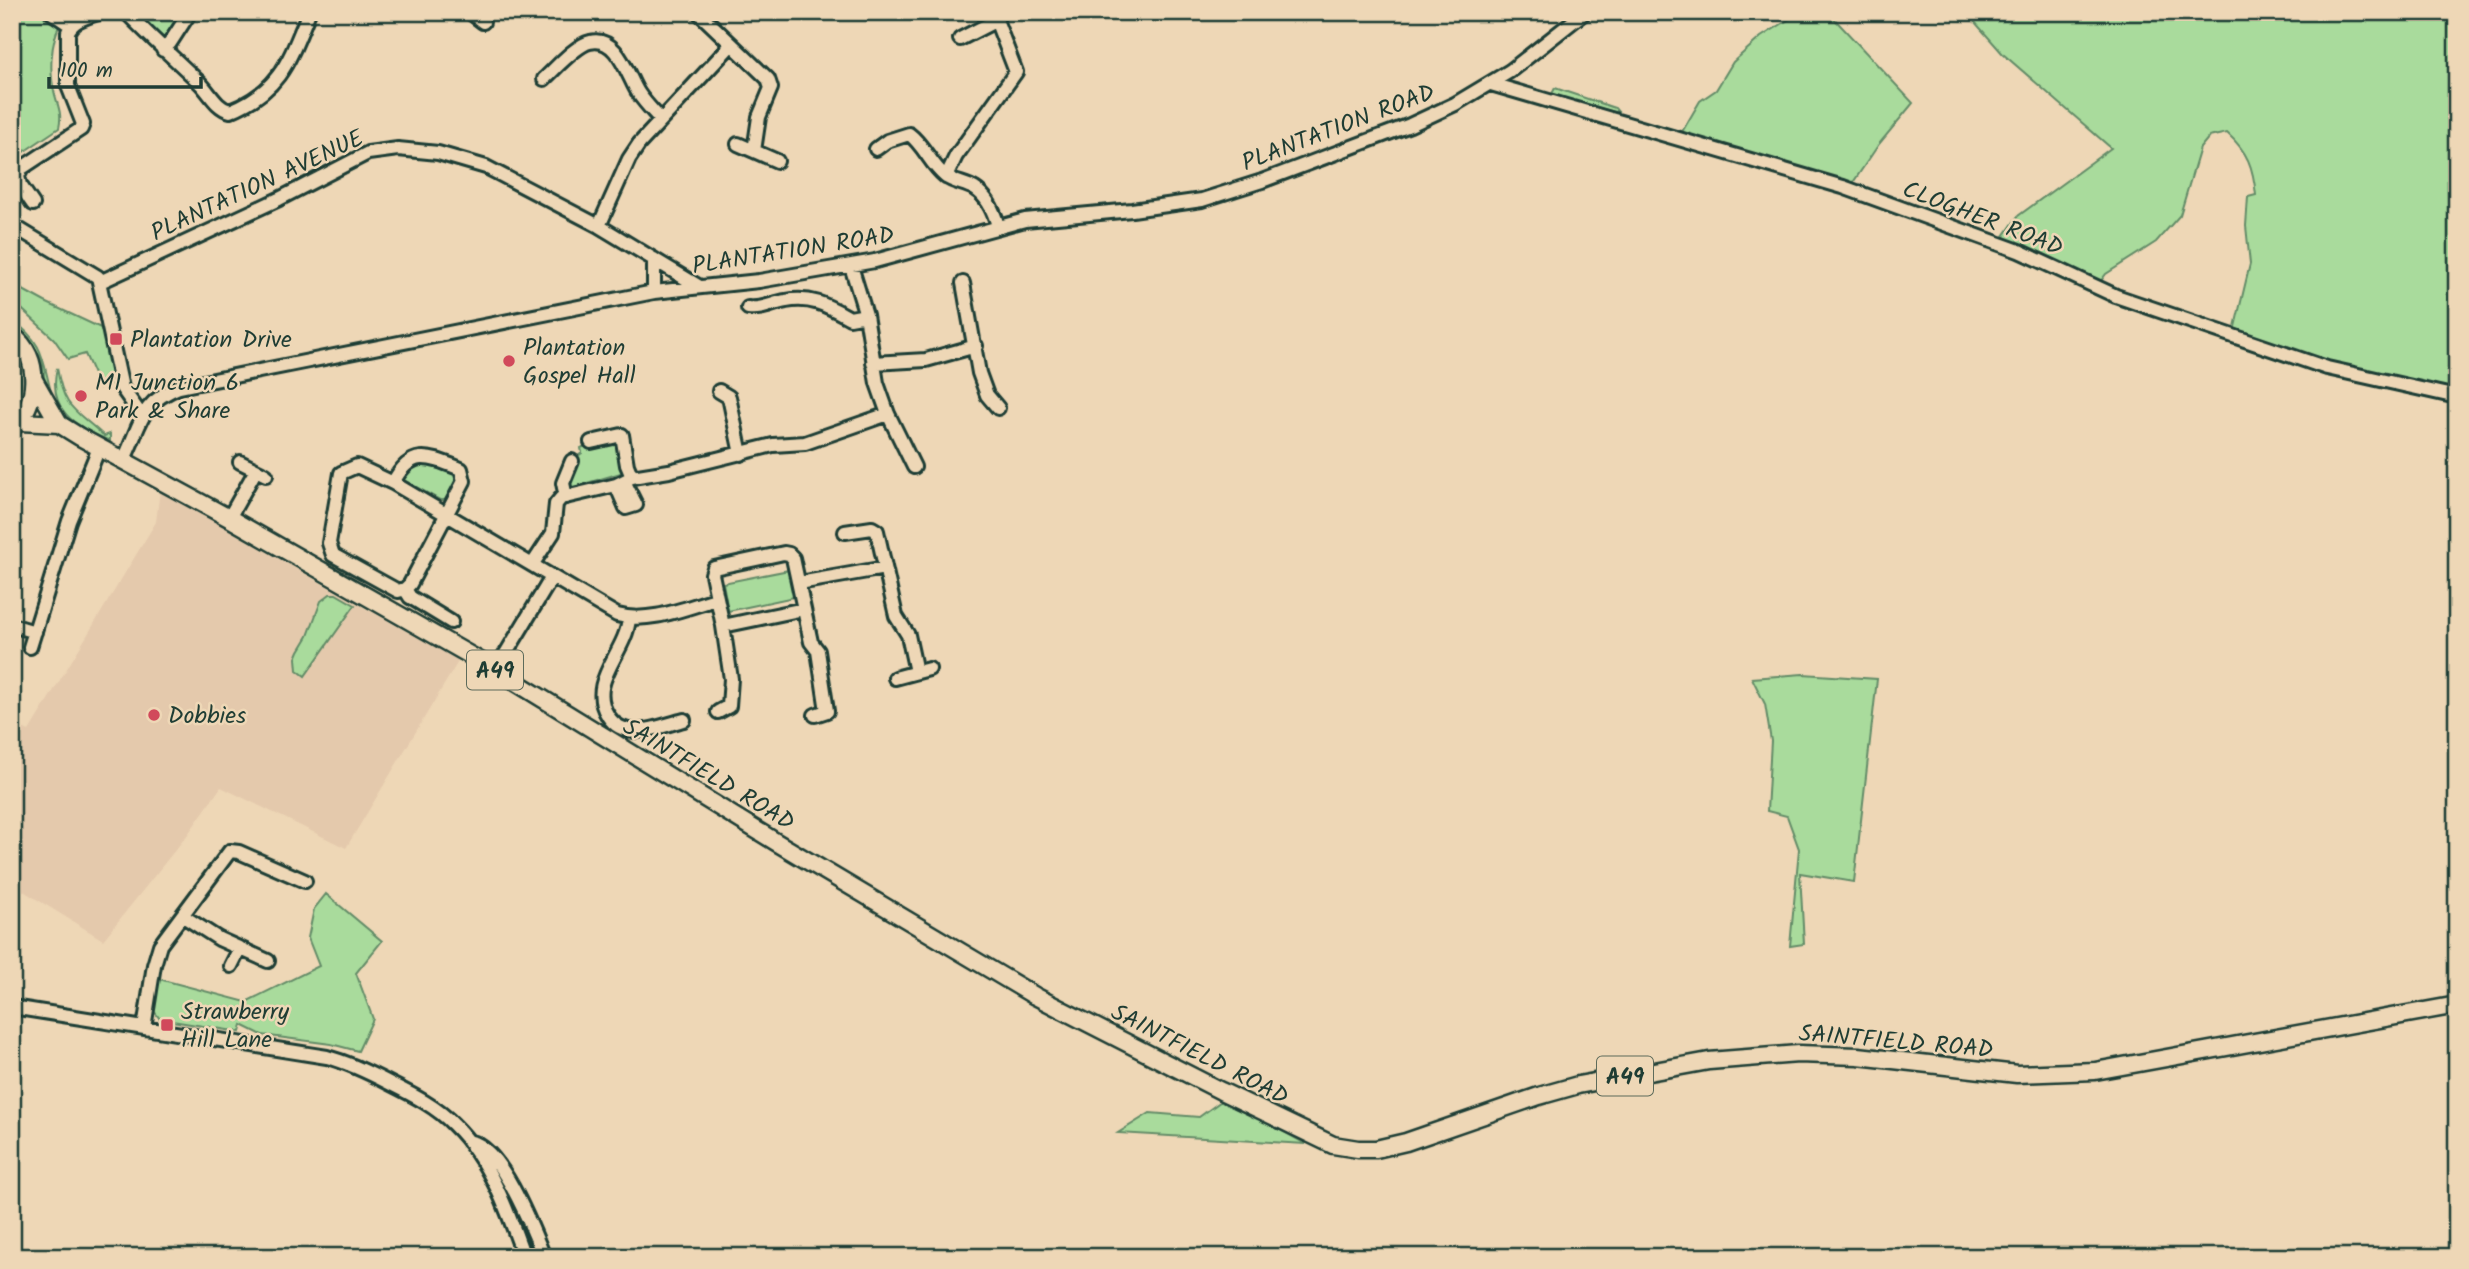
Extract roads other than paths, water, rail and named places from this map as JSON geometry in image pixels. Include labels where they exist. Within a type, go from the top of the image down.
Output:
[{"type":"main road","name":"A49","points":[[12,335],[26,350],[34,380],[31,403],[16,425]]},
{"type":"main road","name":"SAINTFIELD ROAD","points":[[34,380],[59,424],[99,448],[229,518],[496,670],[776,842],[1035,996],[1333,1145],[1376,1149],[1406,1142],[1578,1085],[1709,1061],[1798,1054],[1846,1056],[2017,1074],[2095,1071],[2457,1005]]},
{"type":"main road","name":"SAINTFIELD ROAD","points":[[16,425],[59,424]]},
{"type":"street","points":[[51,12],[70,25]]},
{"type":"street","points":[[70,25],[101,12]]},
{"type":"street","points":[[126,12],[199,82],[223,110],[230,111],[270,87],[281,74],[309,12]]},
{"type":"street","points":[[163,50],[190,12]]},
{"type":"street","points":[[698,12],[768,79],[771,88],[759,117],[754,151]]},
{"type":"street","name":"PLANTATION ROAD","points":[[122,461],[141,415],[155,400],[179,387],[654,292],[759,281],[894,258],[1025,220],[1180,204],[1212,197],[1262,181],[1409,125],[1455,104],[1490,84],[1585,12]]},
{"type":"street","points":[[471,13],[483,22]]},
{"type":"street","points":[[946,177],[956,156],[1016,72],[995,16],[960,39]]},
{"type":"street","points":[[26,202],[18,176],[22,168],[81,130],[83,124],[68,86],[70,25]]},
{"type":"street","points":[[544,82],[581,46],[600,41],[612,49],[623,62],[640,96],[660,119]]},
{"type":"street","points":[[599,226],[629,159],[660,119],[731,45]]},
{"type":"street","name":"CLOGHER ROAD","points":[[1490,84],[1843,187],[2019,251],[2116,296],[2327,368],[2457,397]]},
{"type":"street","points":[[876,149],[887,141],[909,134],[918,140],[932,164],[946,177],[975,189],[983,196],[990,205],[998,226]]},
{"type":"street","points":[[738,144],[777,161]]},
{"type":"street","name":"PLANTATION AVENUE","points":[[100,282],[377,150],[409,150],[438,153],[474,162],[599,226],[698,286]]},
{"type":"street","points":[[12,225],[95,274],[100,282],[122,388],[141,415]]},
{"type":"street","points":[[654,259],[654,292]]},
{"type":"street","points":[[851,266],[866,314],[877,383],[902,455],[914,467]]},
{"type":"street","points":[[963,283],[979,373],[988,395],[998,408]]},
{"type":"street","points":[[748,308],[761,309],[786,301],[817,300],[850,318],[866,314]]},
{"type":"street","points":[[873,363],[926,360],[976,346]]},
{"type":"street","points":[[728,394],[741,454]]},
{"type":"street","points":[[532,565],[553,533],[556,504],[566,497],[774,445],[805,443],[888,414]]},
{"type":"street","points":[[590,442],[622,435],[627,465],[624,481]]},
{"type":"street","points":[[30,647],[69,521],[99,448]]},
{"type":"street","points":[[393,484],[402,465],[413,460],[435,458],[461,469],[464,481],[447,513],[410,583],[405,589],[398,591],[333,555],[329,543],[341,473],[357,466],[447,513],[617,615],[645,618],[716,599]]},
{"type":"street","points":[[566,497],[563,483],[572,461]]},
{"type":"street","points":[[229,518],[261,473],[240,462]]},
{"type":"street","points":[[845,532],[872,528],[877,531],[896,616],[908,635],[923,670],[895,678]]},
{"type":"street","points":[[729,710],[731,679],[712,574],[714,568],[789,554],[793,558],[811,642],[818,651],[826,714]]},
{"type":"street","points":[[799,583],[885,568]]},
{"type":"street","points":[[496,670],[552,577]]},
{"type":"street","points":[[405,589],[410,597],[451,622]]},
{"type":"street","points":[[723,625],[804,608]]},
{"type":"street","points":[[629,618],[625,634],[605,677],[600,698],[609,717],[620,730],[632,732],[684,720]]},
{"type":"street","points":[[15,626],[35,632]]},
{"type":"street","points":[[586,698],[600,698]]},
{"type":"street","points":[[144,1028],[154,964],[160,945],[230,851],[239,852],[305,881]]},
{"type":"street","points":[[183,916],[219,939],[268,961]]},
{"type":"street","points":[[231,966],[240,948]]},
{"type":"street","points":[[12,1007],[327,1057],[344,1062],[396,1087],[432,1107],[469,1142],[494,1183],[524,1257]]},
{"type":"street","points":[[469,1142],[480,1144],[503,1171],[544,1257]]},
{"type":"place","name":"Plantation Drive","points":[[116,339]]},
{"type":"place","name":"Plantation Gospel Hall","points":[[509,361]]},
{"type":"place","name":"M1 Junction 6 Park & Share","points":[[81,396]]},
{"type":"place","name":"Dobbies","points":[[154,715]]},
{"type":"place","name":"Strawberry Hill Lane","points":[[167,1025]]}]
